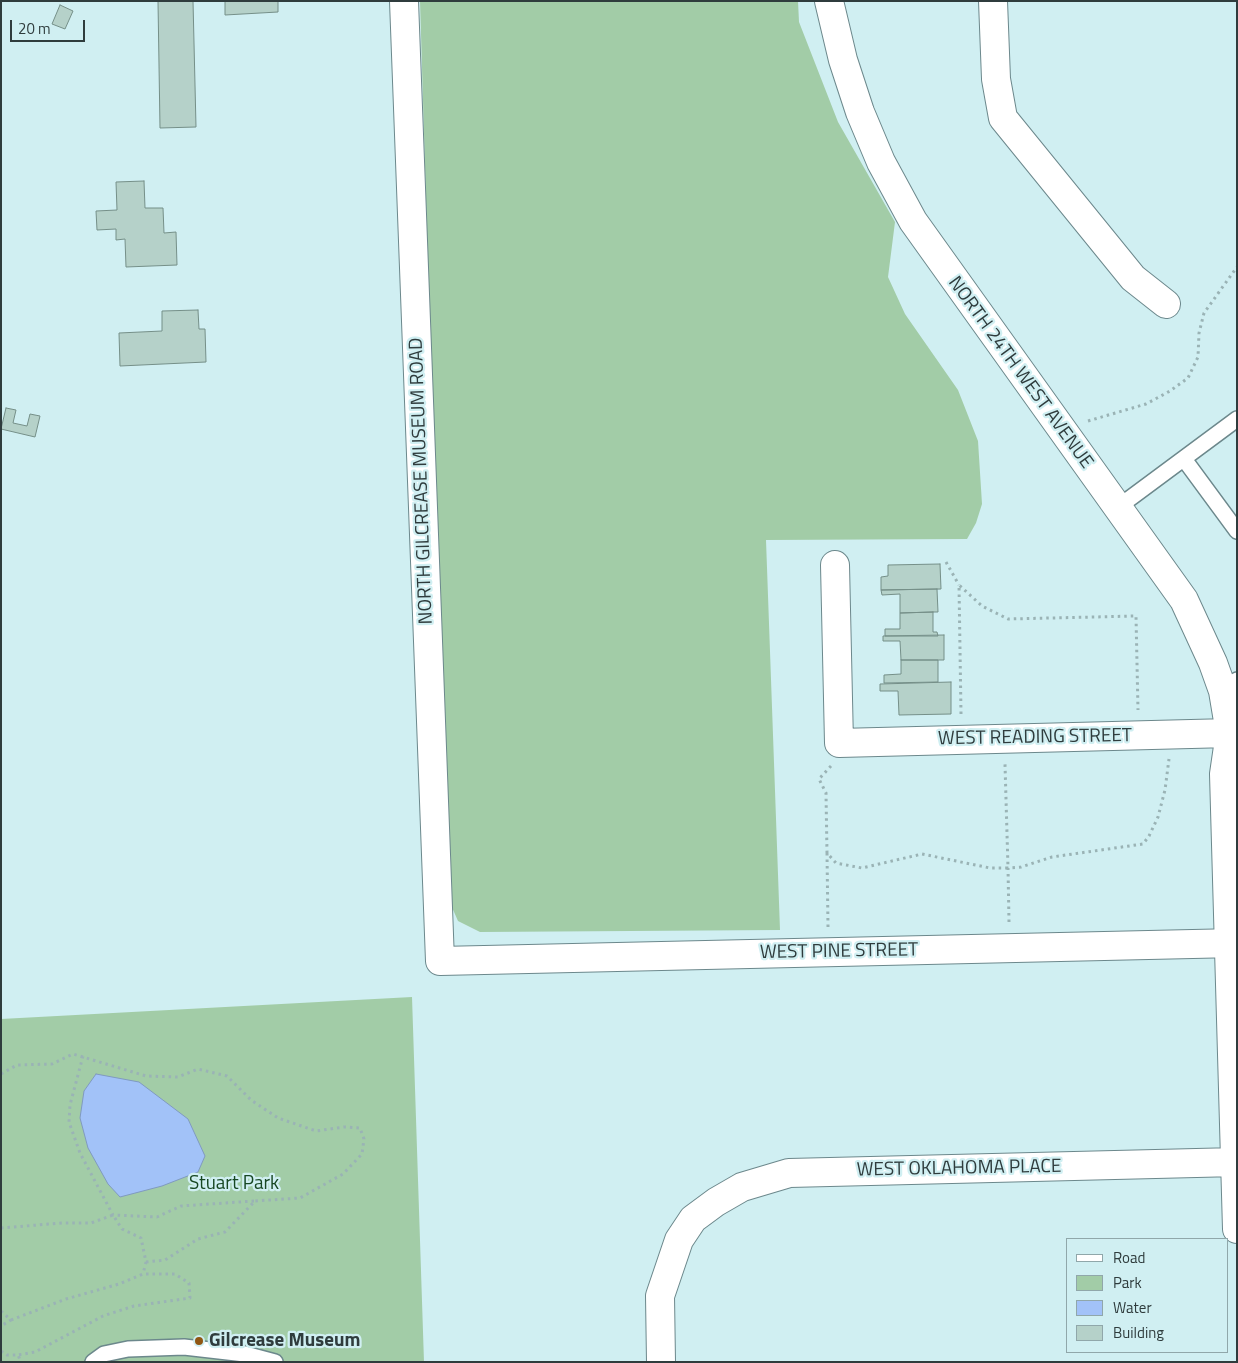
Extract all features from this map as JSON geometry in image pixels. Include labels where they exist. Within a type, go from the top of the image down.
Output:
[{"type":"street","name":"NORTH GILCREASE MUSEUM ROAD","points":[[404,1],[440,961]]},
{"type":"street","name":"NORTH 24TH WEST AVENUE","points":[[829,1],[843,60],[860,112],[881,162],[913,221],[1184,600],[1230,685],[1234,740],[1224,774],[1232,943],[1237,1229]]},
{"type":"street","points":[[993,1],[996,79],[1003,118],[1133,278],[1166,304]]},
{"type":"street","points":[[835,565],[839,743]]},
{"type":"street","name":"WEST READING STREET","points":[[839,743],[1168,734],[1234,740]]},
{"type":"street","name":"WEST PINE STREET","points":[[440,961],[1232,943]]},
{"type":"street","name":"WEST OKLAHOMA PLACE","points":[[661,1362],[660,1296],[679,1240],[693,1219],[716,1202],[742,1187],[788,1173],[1236,1163]]},
{"type":"lane","points":[[1117,508],[1237,419]]},
{"type":"lane","points":[[1184,458],[1237,531]]},
{"type":"lane","points":[[93,1362],[104,1354],[128,1349],[184,1347],[245,1354],[275,1362]]},
{"type":"path","points":[[1061,430],[1076,422],[1098,419],[1146,404],[1170,391],[1188,378],[1198,357],[1199,333],[1204,313],[1237,267]]},
{"type":"path","points":[[946,562],[959,585],[982,606],[1008,620],[1136,616],[1138,735]]},
{"type":"path","points":[[959,585],[962,740]]},
{"type":"path","points":[[827,853],[836,863],[862,868],[922,854],[990,868],[1008,868],[1021,867],[1052,857],[1143,844],[1155,823],[1166,790],[1170,752],[1168,734]]},
{"type":"path","points":[[1005,738],[1010,948]]},
{"type":"path","points":[[828,952],[826,793],[819,779],[832,766],[839,743]]},
{"type":"path","points":[[1,1074],[17,1065],[52,1064],[73,1054],[146,1076],[178,1077],[198,1069],[227,1076],[251,1100],[278,1118],[316,1131],[360,1128],[364,1139],[362,1154],[343,1174],[300,1198],[181,1206],[157,1217],[113,1215],[91,1224],[62,1223],[1,1228]]},
{"type":"path","points":[[82,1056],[70,1105],[69,1122],[80,1153],[122,1230],[141,1238],[146,1262],[143,1274]]},
{"type":"path","points":[[146,1262],[165,1260],[198,1239],[225,1232],[254,1201]]},
{"type":"path","points":[[1,1326],[11,1320],[66,1299],[119,1284],[143,1274],[175,1274],[189,1283],[190,1298],[134,1306],[103,1316],[35,1352],[7,1355],[1,1351]]},
{"type":"path","points":[[1,1311],[11,1320]]},
{"type":"path","points":[[18,1354],[21,1362]]},
{"type":"green space","points":[[420,1],[798,1],[799,22],[838,122],[895,222],[888,277],[905,314],[958,390],[978,441],[982,504],[976,523],[967,539],[766,540],[780,930],[480,932],[458,921],[447,896]]},
{"type":"green space","name":"Stuart Park","points":[[412,997],[424,1362],[1,1362],[1,1019]]},
{"type":"water","points":[[96,1074],[139,1082],[188,1119],[205,1156],[198,1172],[162,1186],[120,1197],[108,1184],[88,1148],[80,1118],[84,1091]]},
{"type":"building","points":[[158,1],[193,1],[196,127],[160,128]]},
{"type":"building","points":[[225,1],[278,1],[278,12],[225,15]]},
{"type":"building","points":[[60,5],[73,11],[65,29],[52,24]]},
{"type":"building","points":[[144,181],[145,208],[163,208],[164,233],[176,232],[177,265],[126,267],[125,239],[116,240],[116,229],[97,230],[96,211],[117,210],[116,182]]},
{"type":"building","points":[[198,310],[199,329],[205,329],[206,362],[120,366],[119,333],[162,331],[162,311]]},
{"type":"building","points":[[6,408],[16,410],[13,423],[27,426],[30,414],[40,416],[35,437],[1,429]]},
{"type":"building","points":[[940,564],[941,589],[881,590],[881,577],[888,576],[888,565]]},
{"type":"building","points":[[937,589],[938,612],[900,613],[900,594],[882,595],[881,590]]},
{"type":"building","points":[[933,612],[933,632],[937,632],[938,636],[885,636],[885,629],[900,629],[900,613]]},
{"type":"building","points":[[944,635],[944,660],[901,660],[900,641],[883,641],[883,636]]},
{"type":"building","points":[[901,660],[938,660],[938,682],[884,683],[884,675],[901,674]]},
{"type":"building","points":[[951,682],[951,714],[899,715],[898,691],[880,691],[880,684]]},
{"type":"place","name":"Gilcrease Museum","points":[[199,1341]]}]
